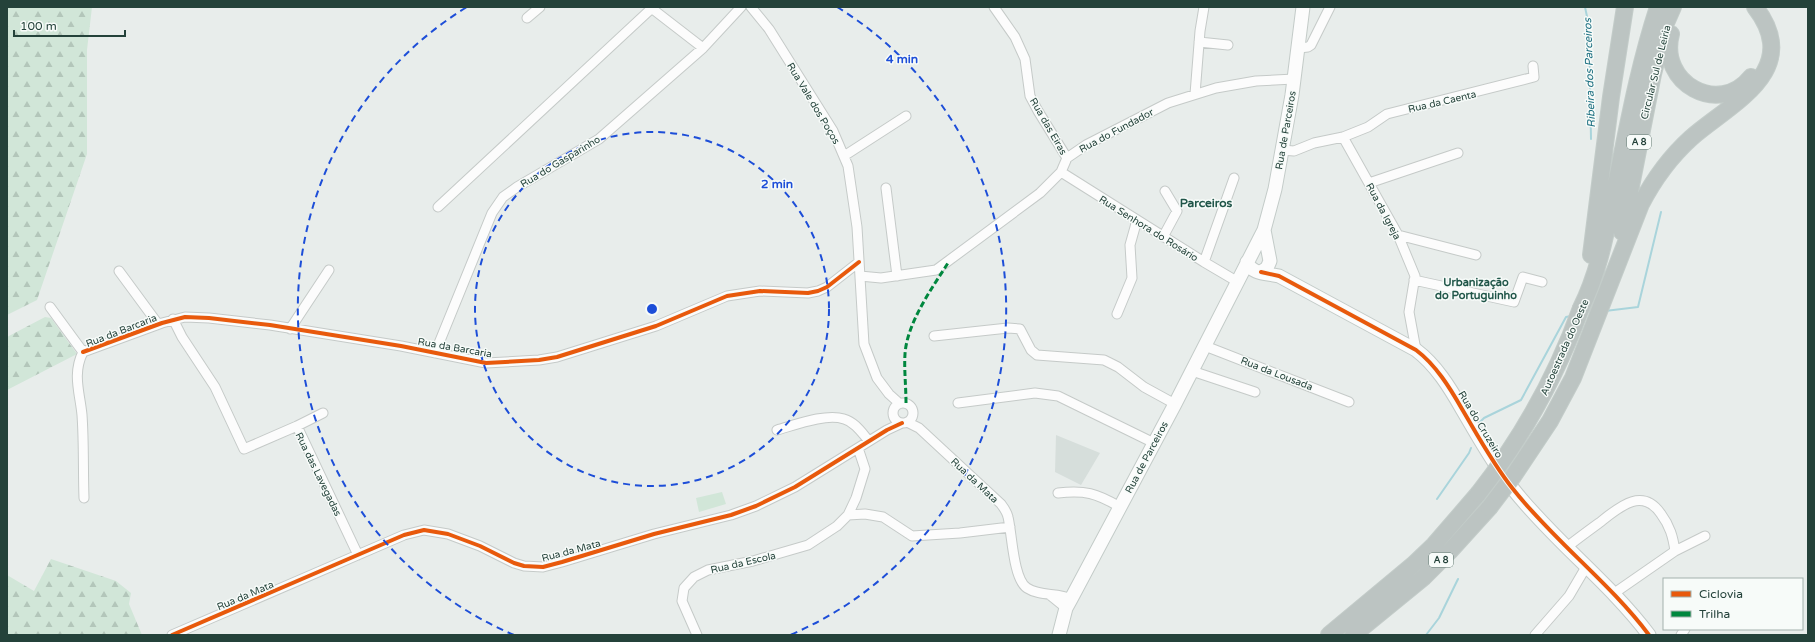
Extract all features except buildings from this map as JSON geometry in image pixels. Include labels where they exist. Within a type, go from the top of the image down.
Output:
[{"type":"highway","points":[[1592,272],[1611,97],[1625,7]]},
{"type":"highway","name":"Autoestrada do Oeste","points":[[1329,635],[1378,596],[1434,545],[1478,494],[1503,460],[1533,414],[1560,361],[1581,308],[1610,212],[1638,81],[1658,7]]},
{"type":"highway","name":"Circular Sul de Leiria","points":[[1612,279],[1653,74],[1666,23],[1673,7]]},
{"type":"highway","points":[[1676,7],[1678,11],[1669,48],[1672,66],[1682,80],[1692,88],[1704,93],[1724,94],[1744,84],[1759,64],[1762,49],[1761,36],[1756,22],[1744,7]]},
{"type":"highway","points":[[1612,279],[1641,204],[1661,171],[1690,139],[1747,94],[1758,83],[1766,71],[1771,49],[1769,31],[1755,7]]},
{"type":"highway","name":"Autoestrada do Oeste","points":[[1353,635],[1424,576],[1450,551],[1489,508],[1533,449],[1560,403],[1583,355],[1612,279]]},
{"type":"main road","name":"Rua de Parceiros","points":[[1264,255],[1264,230],[1275,189],[1282,150],[1299,48],[1303,7]]},
{"type":"main road","points":[[1255,269],[1264,255]]},
{"type":"main road","points":[[1255,269],[1267,268],[1264,255]]},
{"type":"main road","points":[[1264,255],[1279,276]]},
{"type":"main road","name":"Rua de Parceiros","points":[[1059,635],[1069,604],[1238,282],[1255,269]]},
{"type":"main road","name":"Rua do Cruzeiro","points":[[1255,269],[1279,276],[1416,350],[1434,367],[1452,392],[1507,482],[1524,502],[1613,594],[1649,635]]},
{"type":"street","points":[[527,18],[540,7]]},
{"type":"street","name":"Rua do Gasparinho","points":[[435,353],[492,213],[503,197],[517,187],[599,139],[703,48],[741,7]]},
{"type":"street","name":"Rua Vale dos Poços","points":[[751,7],[768,30],[832,130],[848,166],[853,197],[859,262],[864,344],[871,366],[895,409]]},
{"type":"street","points":[[1195,94],[1199,42],[1204,7]]},
{"type":"street","points":[[1299,48],[1308,47],[1311,45],[1330,7]]},
{"type":"street","points":[[438,207],[651,8],[703,48]]},
{"type":"street","name":"Rua das Eiras","points":[[996,8],[1015,37],[1024,59],[1030,96],[1067,158]]},
{"type":"street","points":[[1199,42],[1228,45]]},
{"type":"street","name":"Rua da Caenta","points":[[1343,137],[1368,127],[1387,114],[1534,77],[1533,66]]},
{"type":"street","name":"Rua do Fundador","points":[[860,276],[881,278],[936,270],[1040,193],[1061,172],[1067,158],[1086,145],[1168,103],[1216,88],[1256,81],[1294,78]]},
{"type":"street","points":[[844,156],[906,116]]},
{"type":"street","points":[[1282,150],[1294,151],[1314,144],[1343,137]]},
{"type":"street","name":"Rua da Igreja","points":[[1343,137],[1398,235],[1415,276],[1409,312],[1416,350]]},
{"type":"street","points":[[1369,183],[1458,154]]},
{"type":"street","name":"Rua Senhora do Rosário","points":[[1061,172],[1163,237],[1238,282]]},
{"type":"street","points":[[1204,262],[1234,178]]},
{"type":"street","points":[[886,188],[897,276]]},
{"type":"street","points":[[1163,237],[1177,212],[1166,191]]},
{"type":"street","points":[[1117,314],[1132,278],[1130,245],[1137,220]]},
{"type":"street","points":[[1398,235],[1476,255]]},
{"type":"street","name":"Rua da Barcaria","points":[[50,307],[83,352],[158,324],[185,317],[209,318],[290,329],[486,363],[539,360],[557,357],[656,326],[733,295],[760,291],[808,293],[818,291],[827,287],[859,262]]},
{"type":"street","points":[[290,329],[329,270]]},
{"type":"street","points":[[119,271],[158,324]]},
{"type":"street","points":[[1414,280],[1514,302],[1523,277],[1542,282]]},
{"type":"street","name":"Rua das Lavegadas","points":[[174,319],[182,337],[214,387],[244,449],[297,426],[358,555]]},
{"type":"street","points":[[934,336],[1008,328],[1020,329],[1031,350],[1037,355],[1104,360],[1118,367],[1144,387],[1175,404]]},
{"type":"street","name":"Rua da Lousada","points":[[1205,346],[1349,402]]},
{"type":"street","points":[[83,352],[79,360],[76,376],[82,415],[84,498]]},
{"type":"street","points":[[1192,371],[1255,392]]},
{"type":"street","points":[[958,402],[1035,393],[1058,396],[1154,443]]},
{"type":"street","points":[[887,430],[895,409],[904,402],[909,404],[913,409],[914,415],[910,421],[905,423],[896,420],[895,409]]},
{"type":"street","points":[[297,426],[323,413]]},
{"type":"street","name":"Rua da Mata","points":[[914,415],[919,428]]},
{"type":"street","points":[[777,430],[835,417],[845,419],[854,425],[869,442]]},
{"type":"street","name":"Rua da Mata","points":[[172,635],[404,535],[424,530],[459,537],[514,563],[524,566],[543,567],[654,534],[731,515],[756,506],[795,487],[887,430],[905,423],[919,428],[1001,504],[1008,515],[1014,551],[1022,583],[1026,588],[1040,594],[1064,595],[1069,604]]},
{"type":"street","name":"Rua da Escola","points":[[697,635],[682,601],[684,588],[694,577],[708,570],[752,561],[808,545],[837,526],[848,515],[856,498],[865,469],[858,448]]},
{"type":"street","points":[[1058,494],[1073,492],[1098,495],[1120,507]]},
{"type":"street","points":[[1567,547],[1619,507],[1626,503],[1641,501],[1650,503],[1657,508],[1665,519],[1673,536],[1675,551]]},
{"type":"street","points":[[848,515],[865,514],[883,517],[912,536],[960,533],[1010,527]]},
{"type":"street","points":[[1613,594],[1675,551],[1705,536]]},
{"type":"street","points":[[1535,635],[1569,596],[1586,567]]},
{"type":"shaded area","points":[[1056,435],[1100,453],[1081,485],[1055,472]]},
{"type":"green space","points":[[7,7],[92,7],[87,50],[87,154],[37,300],[7,315]]},
{"type":"green space","points":[[45,317],[51,318],[77,354],[7,390],[7,337]]},
{"type":"green space","points":[[722,492],[726,504],[699,512],[696,498]]},
{"type":"green space","points":[[51,559],[116,581],[131,593],[129,604],[142,635],[7,635],[7,575],[34,591]]},
{"type":"waterway","name":"Ribeira dos Parceiros","points":[[1585,7],[1589,26],[1591,139]]},
{"type":"waterway","name":"Ribeira dos Parceiros","points":[[1605,311],[1638,307],[1661,212]]},
{"type":"waterway","name":"Ribeira dos Parceiros","points":[[1479,423],[1484,418],[1521,400],[1566,317],[1571,316]]},
{"type":"waterway","name":"Ribeira dos Parceiros","points":[[1437,499],[1471,448]]},
{"type":"waterway","name":"Ribeira dos Parceiros","points":[[1426,635],[1439,618],[1458,579]]},
{"type":"marked path","points":[[906,403],[905,354],[910,330],[921,306],[948,263]]},
{"type":"cycle path","points":[[83,352],[162,323],[185,317],[209,318],[270,325],[401,346],[486,363],[539,360],[557,357],[656,326],[727,296],[760,291],[808,293],[818,291],[827,287],[859,262]]},
{"type":"cycle path","points":[[1261,272],[1279,276],[1416,350],[1423,356],[1447,385],[1492,460],[1513,489],[1546,526],[1617,597],[1649,635]]},
{"type":"cycle path","points":[[172,635],[404,535],[424,530],[448,534],[480,546],[514,563],[524,566],[543,567],[654,534],[731,515],[756,506],[795,487],[887,430],[902,423]]},
{"type":"district","name":"Parceiros","points":[[1206,203]]},
{"type":"district","name":"Urbanização do Portuguinho","points":[[1476,288]]}]
